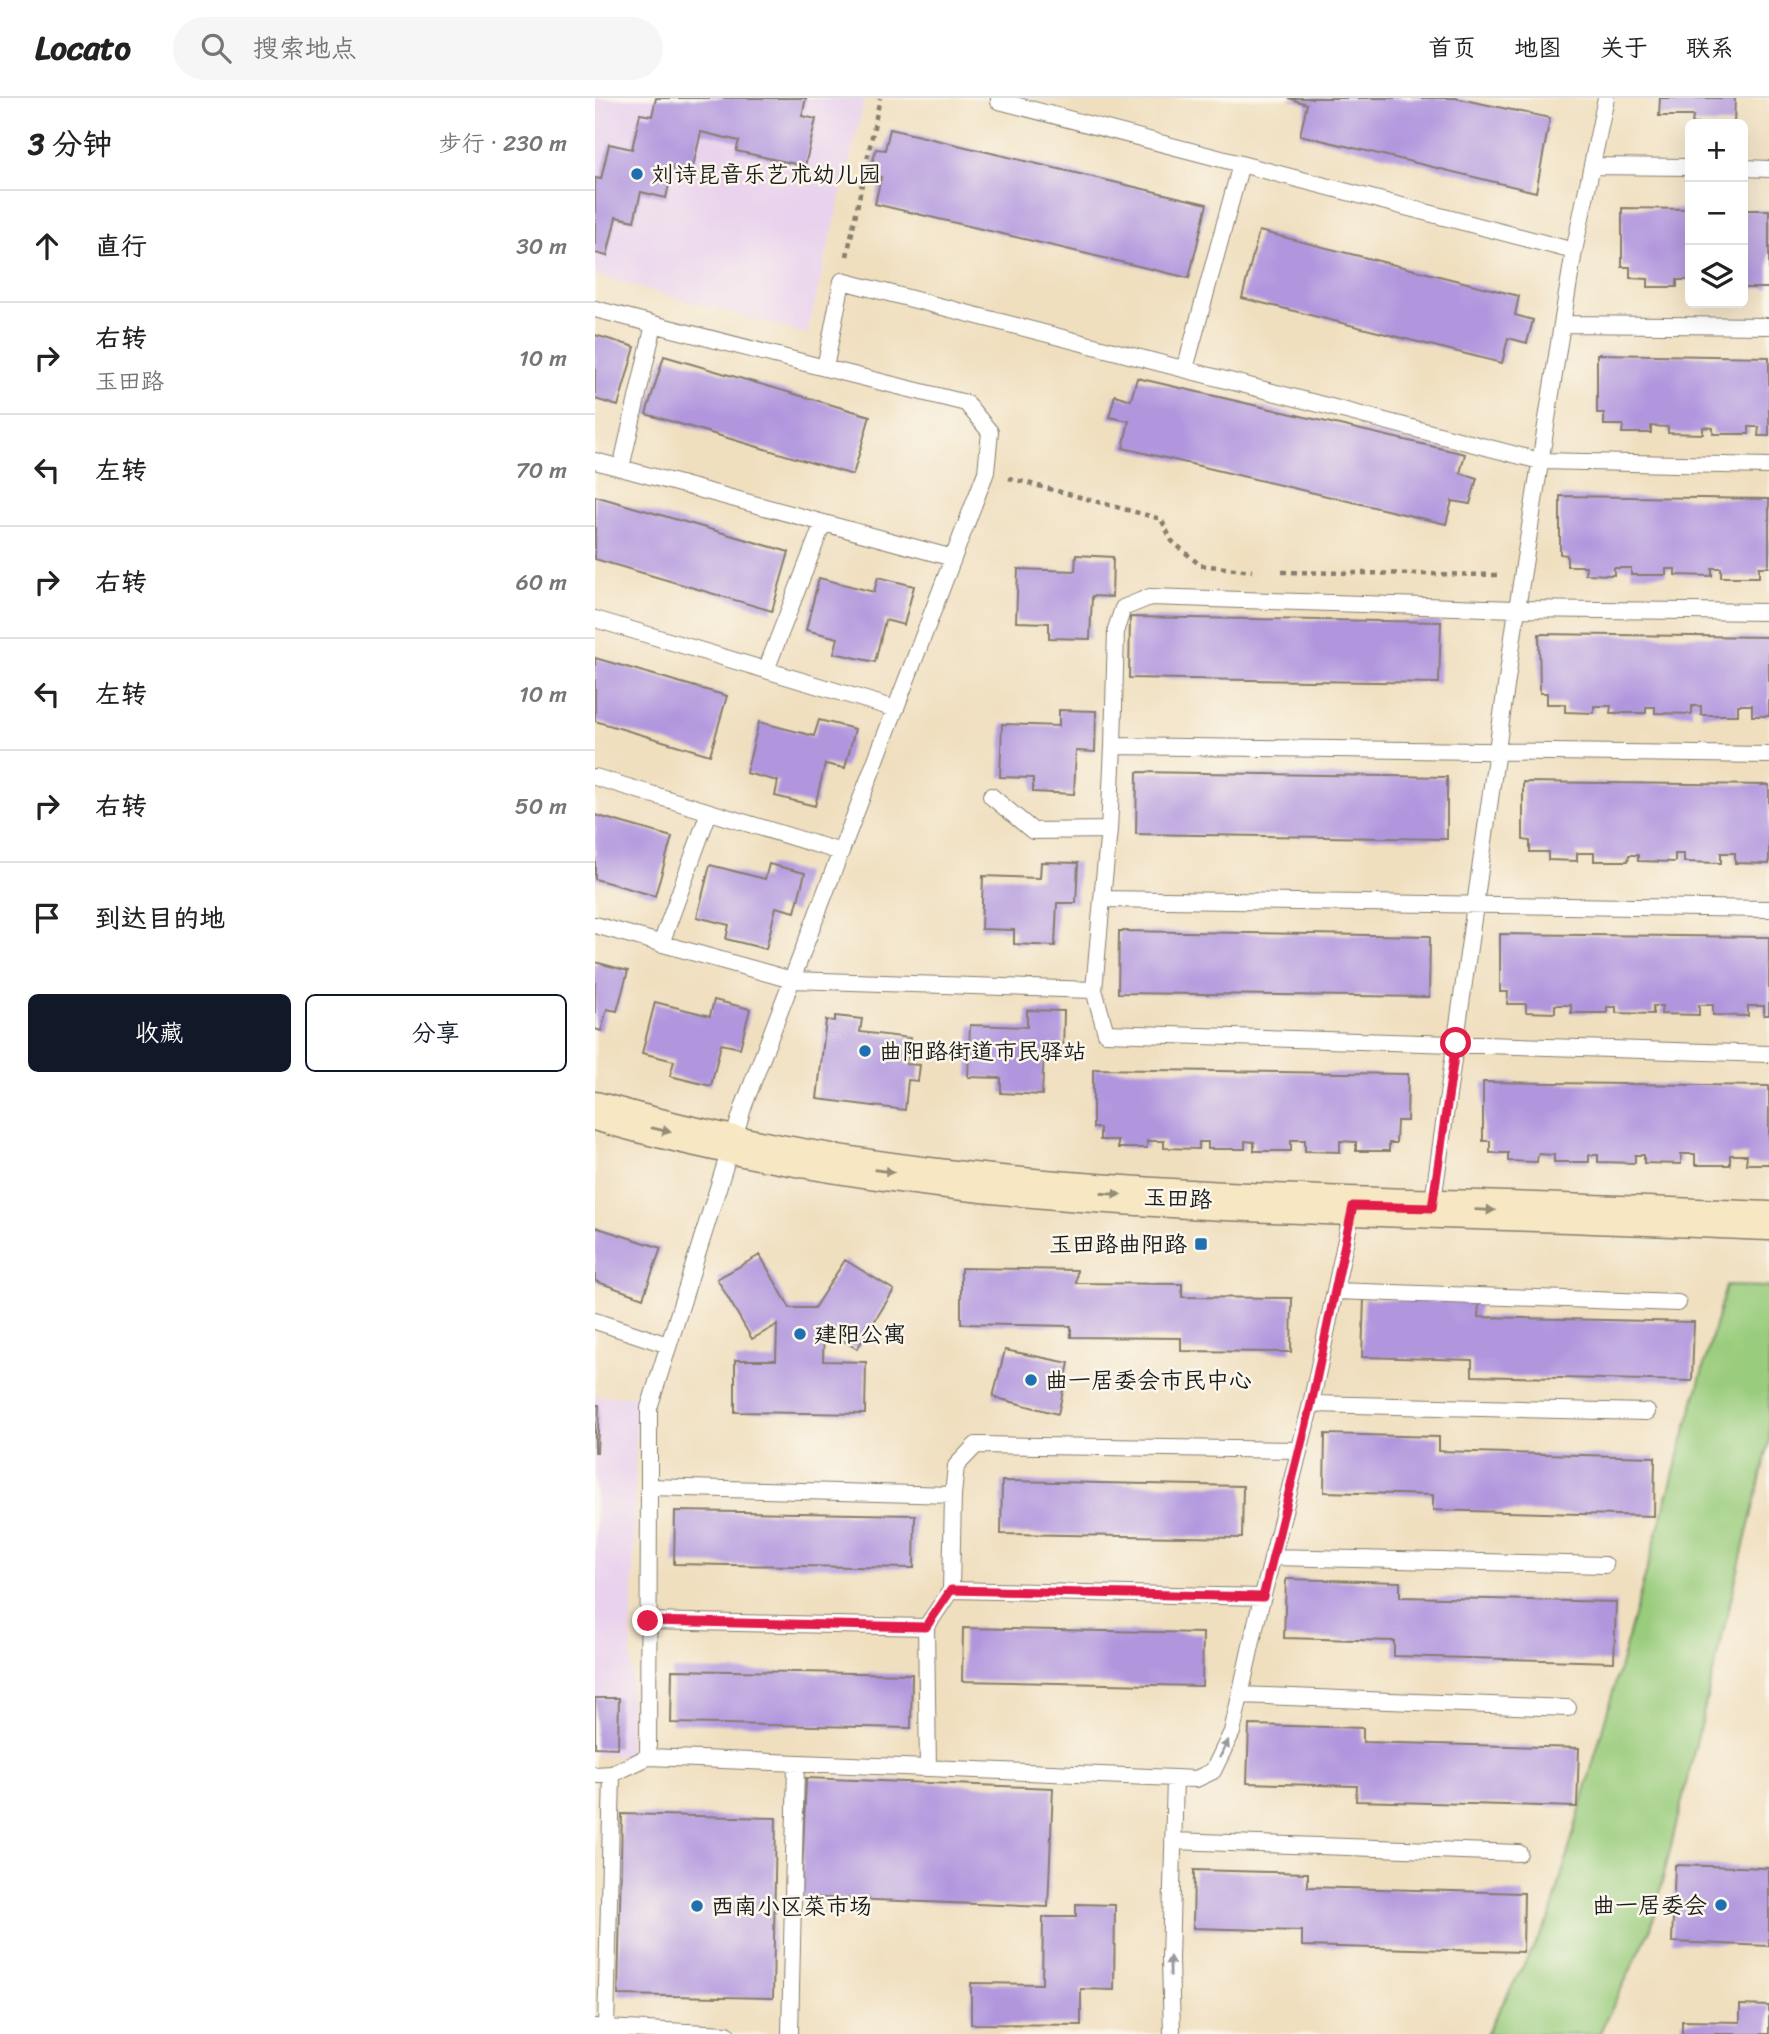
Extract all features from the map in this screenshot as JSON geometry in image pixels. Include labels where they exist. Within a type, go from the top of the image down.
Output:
[{"type":"street","name":"玉田路","points":[[595,1111],[731,1146],[867,1169],[980,1184],[1208,1200],[1769,1221]]},
{"type":"lane","points":[[1432,1208],[1540,461],[1574,251],[1606,98]]},
{"type":"lane","points":[[995,99],[1574,251]]},
{"type":"lane","points":[[1185,369],[1241,164]]},
{"type":"lane","points":[[1592,166],[1685,167]]},
{"type":"lane","points":[[1748,168],[1769,169]]},
{"type":"lane","points":[[825,368],[842,281],[1540,461],[1769,466]]},
{"type":"lane","points":[[595,309],[966,403],[990,432],[986,472],[744,1105],[649,1408],[648,1757]]},
{"type":"lane","points":[[621,468],[654,324]]},
{"type":"lane","points":[[1562,324],[1769,326]]},
{"type":"lane","points":[[595,461],[953,558]]},
{"type":"lane","points":[[767,670],[823,523]]},
{"type":"lane","points":[[1769,612],[1517,609],[1150,597],[1123,608],[1116,629],[1109,830],[1094,990],[1106,1033],[1769,1054]]},
{"type":"lane","points":[[595,619],[896,709]]},
{"type":"lane","points":[[1113,746],[1769,755]]},
{"type":"lane","points":[[595,777],[841,852]]},
{"type":"lane","points":[[992,796],[1033,831],[1109,830]]},
{"type":"lane","points":[[661,944],[709,812]]},
{"type":"lane","points":[[1102,899],[1769,909]]},
{"type":"lane","points":[[595,925],[792,980],[1094,990]]},
{"type":"lane","points":[[595,1775],[612,1774],[648,1757],[1196,1779],[1213,1771],[1232,1732],[1311,1404],[1353,1206]]},
{"type":"lane","points":[[1335,1291],[1678,1303]]},
{"type":"lane","points":[[595,1321],[668,1345]]},
{"type":"lane","points":[[1311,1404],[1647,1412]]},
{"type":"lane","points":[[928,1768],[926,1627],[951,1590],[956,1465],[976,1446],[1299,1450]]},
{"type":"lane","points":[[649,1487],[953,1495]]},
{"type":"lane","points":[[1272,1557],[1605,1565]]},
{"type":"lane","points":[[951,1590],[1263,1597]]},
{"type":"lane","points":[[648,1621],[926,1627]]},
{"type":"lane","points":[[1240,1695],[1568,1708]]},
{"type":"lane","points":[[790,2034],[796,1764]]},
{"type":"lane","points":[[612,1774],[601,2028],[727,2034]]},
{"type":"lane","points":[[1172,2034],[1170,1959],[1175,1778]]},
{"type":"lane","points":[[1173,1841],[1519,1853]]},
{"type":"path","points":[[842,281],[880,98]]},
{"type":"path","points":[[986,472],[1161,519],[1172,541],[1200,565],[1254,571]]},
{"type":"path","points":[[1281,572],[1523,575]]},
{"type":"shaded area","points":[[595,98],[865,98],[807,334],[595,275]]},
{"type":"shaded area","points":[[595,1396],[637,1396],[629,1756],[595,1755]]},
{"type":"green space","points":[[1726,1286],[1769,1287],[1769,1443],[1651,1928],[1599,2034],[1486,2034],[1550,1917]]},
{"type":"building","name":"刘诗昆音乐艺术幼儿园","points":[[656,98],[806,98],[802,116],[816,119],[805,166],[736,151],[739,141],[701,132],[692,171],[673,167],[666,198],[641,192],[634,221],[616,217],[607,256],[595,253],[595,178],[601,179],[609,144],[632,149],[640,114],[652,116]]},
{"type":"building","points":[[1288,98],[1455,98],[1550,118],[1536,192],[1300,135],[1307,104]]},
{"type":"building","points":[[1660,98],[1735,98],[1734,119],[1659,116]]},
{"type":"building","points":[[890,129],[1207,204],[1189,278],[875,204],[881,177],[869,175],[876,149],[885,150]]},
{"type":"building","points":[[1622,208],[1685,209],[1685,280],[1677,280],[1677,287],[1648,287],[1648,279],[1630,278],[1630,267],[1622,267]]},
{"type":"building","points":[[1748,210],[1769,210],[1769,288],[1748,288]]},
{"type":"building","points":[[1259,231],[1519,296],[1515,315],[1533,320],[1527,343],[1508,338],[1502,363],[1242,298]]},
{"type":"building","points":[[595,335],[635,347],[618,406],[595,399]]},
{"type":"building","points":[[1597,354],[1769,357],[1769,436],[1758,436],[1759,427],[1749,427],[1749,434],[1713,434],[1713,428],[1703,427],[1703,434],[1668,433],[1668,427],[1651,426],[1651,433],[1622,433],[1623,425],[1604,425],[1604,413],[1597,413]]},
{"type":"building","points":[[664,356],[870,416],[853,475],[646,414]]},
{"type":"building","points":[[1137,378],[1465,454],[1460,473],[1477,478],[1470,504],[1452,501],[1446,524],[1123,448],[1129,421],[1109,417],[1115,395],[1131,400]]},
{"type":"building","points":[[595,496],[789,552],[772,611],[595,559]]},
{"type":"building","points":[[1560,496],[1769,499],[1769,567],[1759,567],[1759,577],[1721,577],[1721,568],[1712,568],[1712,576],[1675,575],[1675,569],[1666,569],[1666,575],[1631,575],[1631,568],[1614,568],[1614,575],[1585,574],[1586,566],[1567,566],[1567,555],[1560,554]]},
{"type":"building","points":[[1076,555],[1113,557],[1112,597],[1092,596],[1090,639],[1049,638],[1049,623],[1016,622],[1018,569],[1075,571]]},
{"type":"building","points":[[878,577],[914,586],[904,625],[885,620],[875,662],[834,653],[838,638],[806,630],[819,578],[874,592]]},
{"type":"building","points":[[1130,617],[1441,622],[1439,683],[1129,678]]},
{"type":"building","points":[[1539,634],[1769,637],[1769,716],[1752,716],[1752,705],[1738,705],[1738,715],[1701,715],[1701,706],[1692,706],[1692,714],[1655,713],[1655,707],[1646,707],[1646,713],[1610,713],[1611,706],[1594,706],[1594,713],[1565,712],[1565,704],[1547,704],[1547,693],[1540,693]]},
{"type":"building","points":[[595,658],[727,696],[710,755],[595,721]]},
{"type":"building","points":[[1059,710],[1096,711],[1095,752],[1076,751],[1074,794],[1033,792],[1033,778],[1000,777],[1002,724],[1059,726]]},
{"type":"building","points":[[819,720],[855,729],[845,768],[825,764],[815,806],[775,796],[778,781],[746,773],[759,722],[814,736]]},
{"type":"building","points":[[1137,772],[1447,777],[1447,839],[1136,834]]},
{"type":"building","points":[[1523,782],[1769,785],[1769,864],[1735,863],[1735,853],[1721,853],[1721,863],[1684,862],[1684,854],[1675,854],[1675,862],[1638,861],[1638,855],[1629,855],[1628,861],[1594,861],[1594,853],[1577,853],[1577,861],[1548,860],[1548,852],[1530,852],[1530,841],[1523,840]]},
{"type":"building","points":[[595,815],[672,837],[655,896],[595,879]]},
{"type":"building","points":[[1041,862],[1078,863],[1076,903],[1057,903],[1055,946],[1014,944],[1014,930],[981,929],[983,876],[1040,878]]},
{"type":"building","points":[[769,864],[805,873],[795,912],[776,907],[766,949],[726,939],[729,925],[697,917],[710,865],[765,879]]},
{"type":"building","points":[[1119,931],[1430,936],[1429,997],[1118,993]]},
{"type":"building","points":[[1500,934],[1769,937],[1769,1015],[1764,1015],[1764,1006],[1748,1006],[1748,1016],[1713,1015],[1713,1005],[1699,1005],[1699,1015],[1661,1014],[1662,1006],[1653,1006],[1653,1014],[1616,1013],[1616,1007],[1607,1007],[1607,1013],[1571,1013],[1571,1005],[1555,1005],[1555,1013],[1526,1012],[1526,1004],[1507,1004],[1508,992],[1500,992]]},
{"type":"building","points":[[595,962],[628,971],[617,1011],[607,1009],[601,1031],[595,1029]]},
{"type":"building","points":[[714,1000],[750,1009],[740,1048],[721,1044],[711,1086],[670,1076],[674,1061],[642,1053],[655,1002],[710,1016]]},
{"type":"building","points":[[1027,1010],[1064,1011],[1063,1052],[1044,1051],[1042,1095],[1001,1093],[1001,1078],[968,1077],[970,1025],[1027,1027]]},
{"type":"building","name":"曲阳路街道市民驿站","points":[[835,1016],[862,1019],[860,1032],[910,1038],[906,1064],[920,1065],[918,1081],[908,1080],[905,1110],[817,1099],[826,1020],[835,1021]]},
{"type":"building","points":[[1093,1069],[1408,1074],[1407,1121],[1397,1121],[1396,1143],[1389,1143],[1389,1151],[1356,1151],[1356,1142],[1340,1141],[1340,1152],[1305,1151],[1305,1140],[1291,1140],[1291,1151],[1254,1151],[1254,1142],[1245,1141],[1245,1149],[1208,1149],[1208,1142],[1199,1142],[1199,1149],[1164,1148],[1164,1141],[1147,1141],[1147,1148],[1118,1148],[1118,1140],[1100,1140],[1100,1128],[1093,1128]]},
{"type":"building","points":[[1483,1082],[1769,1086],[1769,1164],[1746,1164],[1747,1155],[1730,1155],[1730,1165],[1695,1165],[1695,1154],[1681,1154],[1681,1164],[1644,1163],[1644,1155],[1635,1155],[1635,1163],[1598,1162],[1598,1155],[1589,1155],[1589,1162],[1554,1162],[1554,1155],[1538,1154],[1537,1162],[1508,1161],[1508,1153],[1490,1153],[1490,1141],[1483,1141]]},
{"type":"building","points":[[595,1227],[661,1248],[643,1298],[595,1281]]},
{"type":"building","name":"建阳公寓","points":[[760,1255],[790,1308],[814,1308],[845,1260],[894,1290],[857,1349],[824,1329],[823,1361],[866,1362],[865,1414],[735,1412],[735,1360],[776,1360],[777,1325],[752,1339],[717,1279]]},
{"type":"building","points":[[961,1268],[1077,1270],[1076,1283],[1182,1284],[1182,1297],[1292,1298],[1291,1352],[1181,1351],[1181,1338],[1071,1337],[1071,1326],[961,1324]]},
{"type":"building","points":[[1364,1299],[1479,1302],[1478,1317],[1694,1322],[1692,1381],[1472,1376],[1472,1360],[1362,1357]]},
{"type":"building","name":"曲一居委会市民中心","points":[[1005,1350],[1069,1363],[1058,1414],[993,1397]]},
{"type":"building","points":[[595,1405],[599,1405],[597,1452],[595,1452]]},
{"type":"building","points":[[1325,1434],[1439,1437],[1439,1451],[1655,1457],[1654,1516],[1433,1510],[1433,1495],[1324,1492]]},
{"type":"building","points":[[1002,1481],[1243,1486],[1242,1538],[1001,1534]]},
{"type":"building","points":[[675,1511],[915,1515],[914,1568],[674,1564]]},
{"type":"building","points":[[1286,1579],[1400,1582],[1400,1597],[1616,1602],[1614,1662],[1394,1656],[1394,1641],[1284,1638]]},
{"type":"building","points":[[963,1628],[1203,1633],[1202,1686],[962,1681]]},
{"type":"building","points":[[672,1670],[912,1674],[911,1728],[671,1723]]},
{"type":"building","points":[[595,1698],[619,1698],[618,1748],[595,1747]]},
{"type":"building","points":[[1249,1725],[1363,1728],[1363,1742],[1579,1748],[1577,1807],[1356,1801],[1357,1786],[1247,1783]]},
{"type":"building","points":[[806,1778],[1053,1788],[1048,1907],[801,1897]]},
{"type":"building","name":"西南小区菜市场","points":[[622,1814],[776,1818],[773,1998],[618,1995]]},
{"type":"building","name":"曲一居委会","points":[[1675,1865],[1769,1868],[1769,1946],[1672,1942]]},
{"type":"building","points":[[1194,1870],[1308,1873],[1308,1887],[1524,1893],[1523,1952],[1302,1946],[1302,1931],[1193,1928]]},
{"type":"building","points":[[1076,1904],[1115,1905],[1114,1990],[1081,1989],[1081,2025],[971,2024],[971,1983],[1042,1984],[1043,1917],[1076,1917]]},
{"type":"building","points":[[1740,2005],[1769,2006],[1769,2034],[1682,2034],[1682,2021],[1740,2022]]},
{"type":"place","name":"刘诗昆音乐艺术幼儿园","points":[[637,174]]},
{"type":"place","name":"曲阳路街道市民驿站","points":[[865,1051]]},
{"type":"place","name":"玉田路曲阳路","points":[[1201,1244]]},
{"type":"place","name":"建阳公寓","points":[[800,1334]]},
{"type":"place","name":"曲一居委会市民中心","points":[[1031,1380]]},
{"type":"place","name":"曲一居委会","points":[[1721,1905]]},
{"type":"place","name":"西南小区菜市场","points":[[697,1906]]},
{"type":"route","points":[[648,1621],[926,1627],[951,1590],[1263,1597],[1311,1404],[1353,1206],[1432,1208],[1456,1043]]}]
